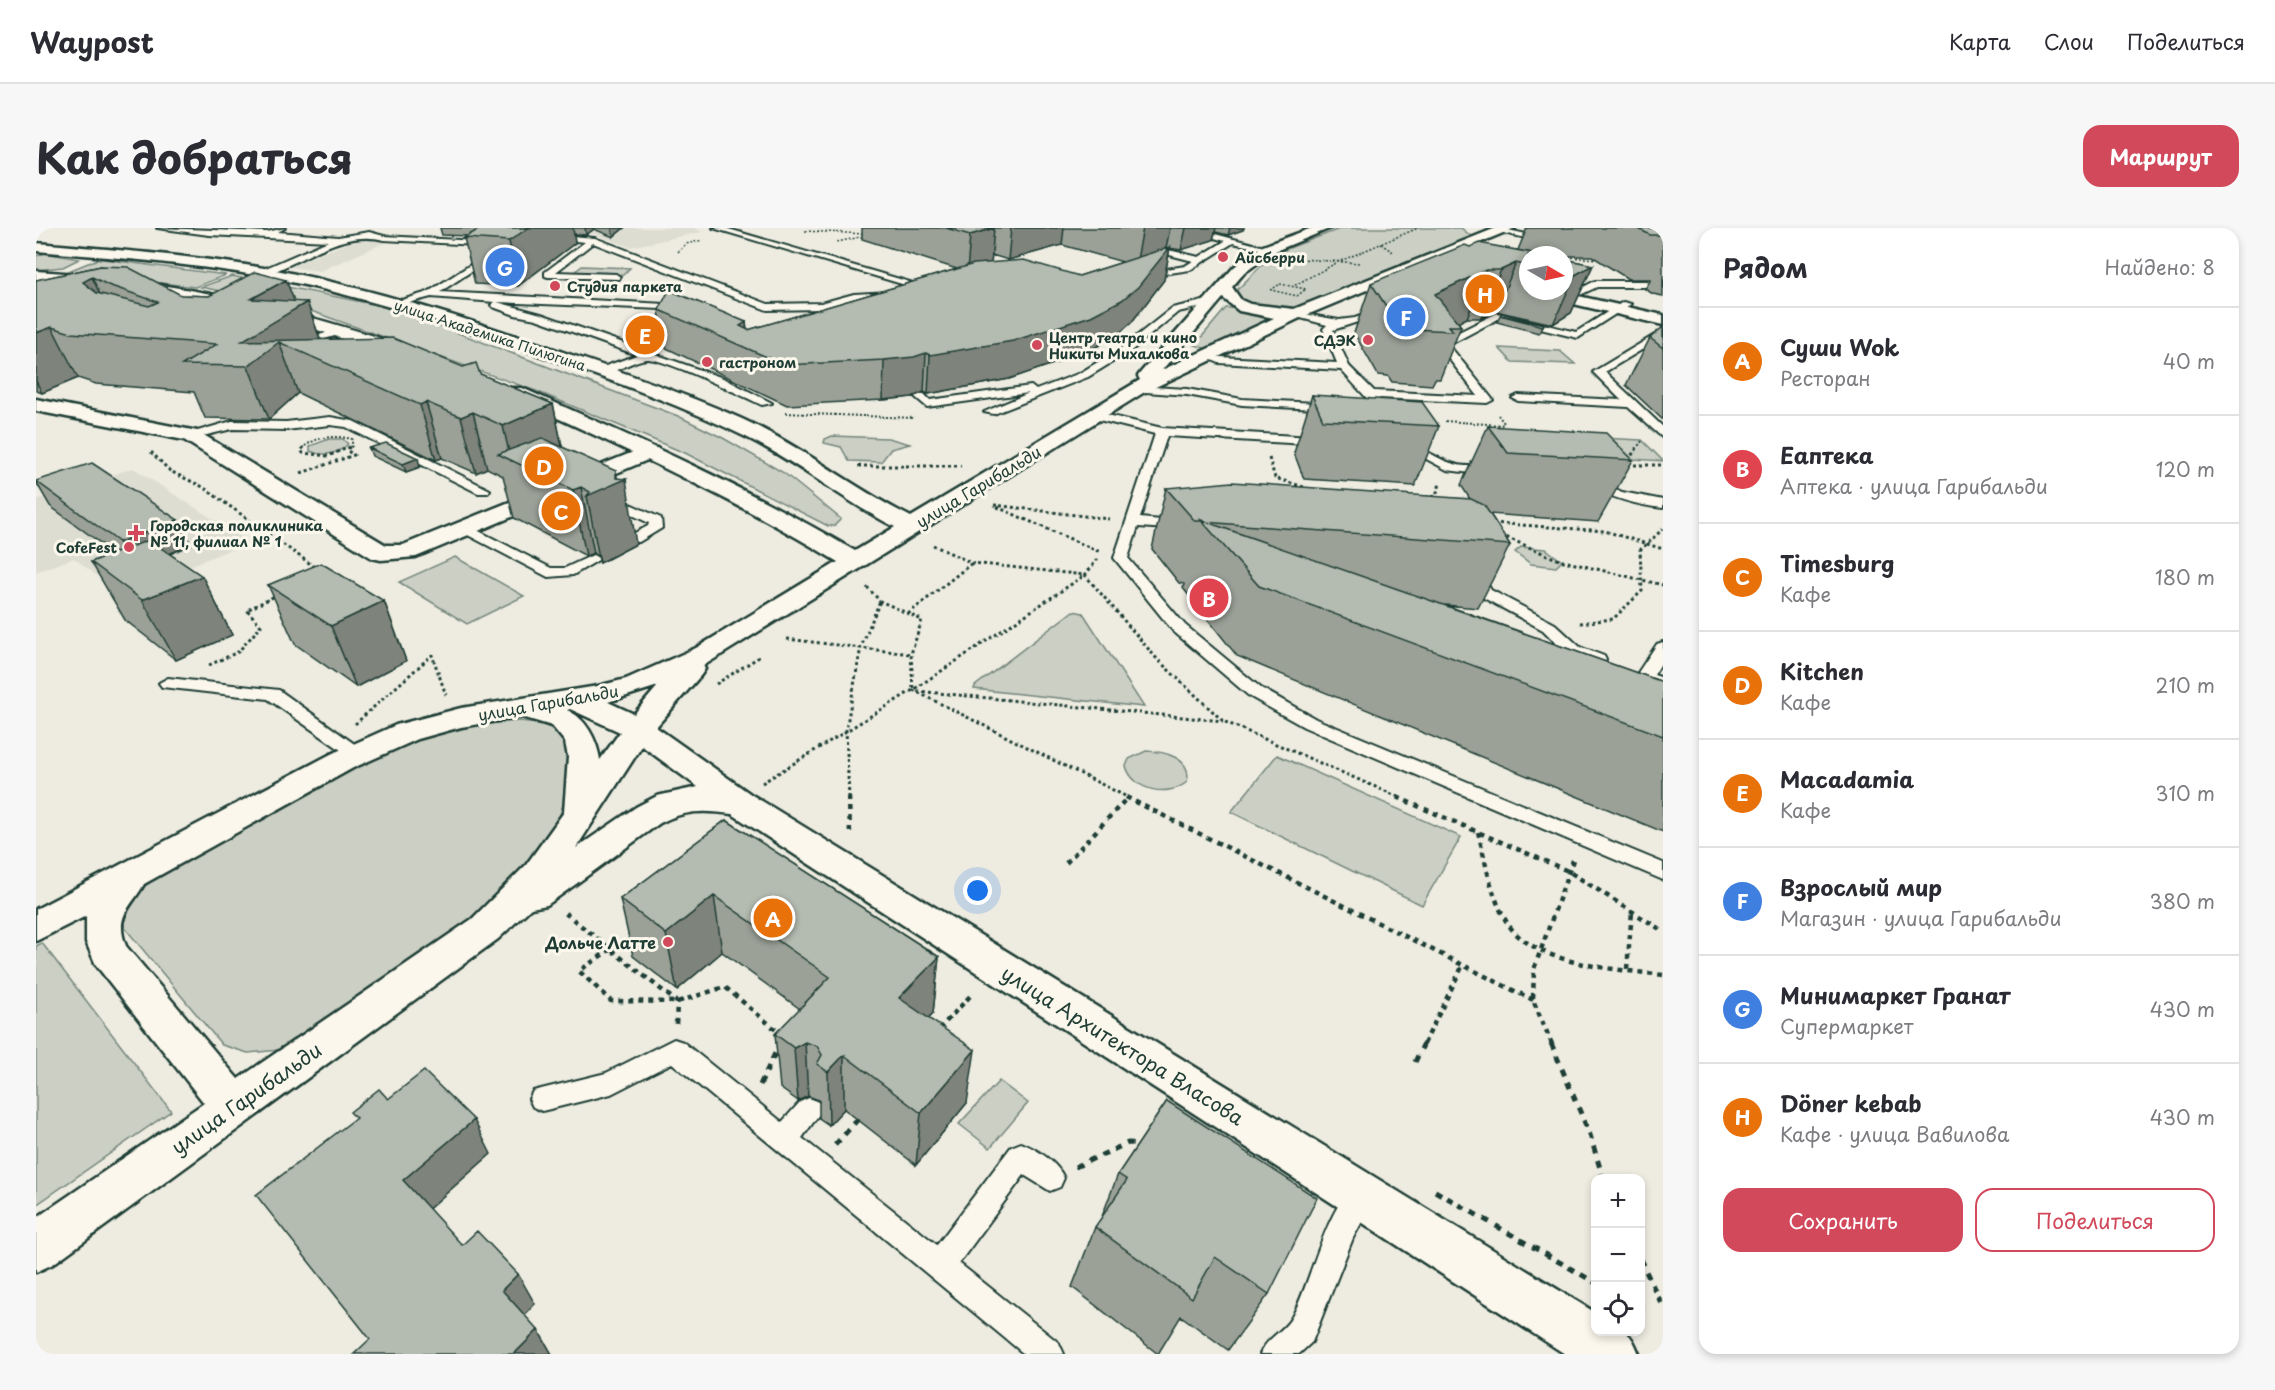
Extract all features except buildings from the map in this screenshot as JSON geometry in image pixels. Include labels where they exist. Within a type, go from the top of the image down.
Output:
[{"type":"street","name":"улица Гарибальди","points":[[1136,389],[1239,270],[1268,249],[1324,228]]},
{"type":"street","points":[[1470,228],[1482,233],[1484,238]]},
{"type":"street","name":"улица Гарибальди","points":[[36,926],[134,873],[349,746],[432,724],[573,700],[636,685],[706,654],[910,526],[1095,416],[1136,389],[1296,314],[1505,229]]},
{"type":"street","name":"улица Академика Пилюгина","points":[[36,247],[262,273],[397,303],[601,371],[735,423],[794,455],[875,510],[910,526]]},
{"type":"street","points":[[36,274],[71,266],[88,258],[86,252]]},
{"type":"street","points":[[1426,262],[1455,269]]},
{"type":"street","points":[[36,274],[176,289],[284,312],[426,359]]},
{"type":"street","name":"улица Гарибальди","points":[[1225,288],[1228,298],[1233,303],[1246,308],[1296,314]]},
{"type":"street","points":[[1573,293],[1663,320]]},
{"type":"street","points":[[1573,298],[1663,313]]},
{"type":"street","points":[[494,384],[650,452],[751,500],[854,561]]},
{"type":"street","points":[[36,405],[190,435],[381,553],[407,552],[650,452]]},
{"type":"street","points":[[638,728],[665,693],[706,654]]},
{"type":"street","name":"улица Архитектора Власова","points":[[573,700],[595,706],[638,728],[748,795],[1362,1196],[1613,1354]]},
{"type":"street","points":[[516,709],[539,710],[560,716],[581,740],[585,758],[585,781],[578,814]]},
{"type":"street","name":"улица Гарибальди","points":[[36,1247],[485,929],[538,875],[638,728]]},
{"type":"street","points":[[485,929],[648,815],[669,804],[703,798],[748,795]]},
{"type":"street","points":[[134,873],[107,906],[100,933],[110,954],[234,1107]]},
{"type":"lane","points":[[161,228],[209,233],[338,238]]},
{"type":"lane","points":[[268,234],[281,228]]},
{"type":"lane","points":[[262,273],[338,238],[370,231],[384,238],[496,244],[510,240],[526,228]]},
{"type":"lane","points":[[1182,228],[1194,229],[1268,249]]},
{"type":"lane","points":[[1505,229],[1557,242],[1551,229]]},
{"type":"lane","points":[[729,230],[750,230]]},
{"type":"lane","points":[[729,230],[944,294],[915,298]]},
{"type":"lane","points":[[397,303],[431,294],[502,248],[524,239],[544,236],[592,240],[767,307],[821,306],[854,297],[899,299],[880,308]]},
{"type":"lane","points":[[592,240],[548,274],[616,277]]},
{"type":"lane","points":[[1129,277],[1187,268],[1232,240]]},
{"type":"lane","points":[[1138,244],[1200,260]]},
{"type":"lane","points":[[1595,284],[1587,275],[1663,276]]},
{"type":"lane","points":[[114,291],[140,284]]},
{"type":"lane","points":[[1573,291],[1595,284],[1663,284]]},
{"type":"lane","points":[[151,298],[176,289]]},
{"type":"lane","points":[[431,294],[479,299],[658,303],[696,321]]},
{"type":"lane","points":[[479,299],[716,376],[766,403]]},
{"type":"lane","points":[[990,412],[1084,375],[1119,353],[1175,310],[1212,302]]},
{"type":"lane","points":[[1296,314],[1334,325],[1358,322],[1395,305]]},
{"type":"lane","points":[[820,317],[811,313],[821,306]]},
{"type":"lane","points":[[1371,393],[1487,400],[1443,344],[1497,316],[1574,338],[1622,307]]},
{"type":"lane","points":[[1334,325],[1328,329],[1344,367],[1371,393],[1382,410],[1370,409]]},
{"type":"lane","points":[[300,343],[341,331]]},
{"type":"lane","points":[[1663,333],[1598,372],[1663,434]]},
{"type":"lane","points":[[385,358],[404,351]]},
{"type":"lane","points":[[601,371],[646,355]]},
{"type":"lane","points":[[1204,356],[1219,360],[1344,367]]},
{"type":"lane","points":[[920,396],[927,404],[990,393],[1048,388]]},
{"type":"lane","points":[[1136,389],[1187,392],[1242,402],[1347,408]]},
{"type":"lane","points":[[1518,398],[1632,404]]},
{"type":"lane","points":[[1095,416],[1162,432],[1343,442]]},
{"type":"lane","points":[[190,435],[232,425],[286,426],[330,421],[349,424],[483,490]]},
{"type":"lane","points":[[1162,432],[1121,558],[1179,628],[1255,692],[1310,723],[1663,872]]},
{"type":"lane","points":[[1390,445],[1422,450],[1438,462],[1455,469],[1503,472]]},
{"type":"lane","points":[[1575,477],[1596,484],[1617,495],[1641,502],[1663,504]]},
{"type":"lane","points":[[574,483],[656,521],[656,528],[634,539]]},
{"type":"lane","points":[[1132,522],[1196,527]]},
{"type":"lane","points":[[465,528],[548,573],[568,572],[593,559]]},
{"type":"lane","points":[[1459,558],[1470,566],[1485,593],[1549,627],[1574,651],[1614,666]]},
{"type":"lane","points":[[1663,647],[1639,676],[1663,684]]},
{"type":"lane","points":[[168,683],[273,694],[349,746]]},
{"type":"lane","points":[[542,1099],[611,1083],[674,1050],[1048,1354]]},
{"type":"lane","points":[[784,1139],[809,1110]]},
{"type":"lane","points":[[939,1266],[1021,1156],[1050,1178]]},
{"type":"lane","points":[[1276,1354],[1301,1331],[1342,1229],[1362,1196]]},
{"type":"path","points":[[1295,285],[1338,262],[1418,228]]},
{"type":"path","points":[[659,266],[672,259],[686,244],[729,230]]},
{"type":"path","points":[[792,250],[876,235],[795,231]]},
{"type":"path","points":[[1573,257],[1606,259]]},
{"type":"path","points":[[1292,259],[1359,263]]},
{"type":"path","points":[[779,412],[920,418]]},
{"type":"path","points":[[299,473],[354,455],[346,450],[318,457],[303,453],[301,450],[318,438],[338,435],[352,439],[354,442],[346,450]]},
{"type":"path","points":[[1261,437],[1275,478],[1314,489]]},
{"type":"path","points":[[1630,464],[1627,459],[1642,440],[1651,440]]},
{"type":"path","points":[[146,446],[170,471],[203,487],[323,572]]},
{"type":"path","points":[[853,466],[962,466]]},
{"type":"path","points":[[1416,500],[1436,495],[1442,479],[1455,469]]},
{"type":"path","points":[[1102,553],[994,505],[1132,522]]},
{"type":"path","points":[[1490,523],[1605,531],[1663,549]]},
{"type":"path","points":[[1549,627],[1613,619],[1642,591],[1640,549],[1663,529]]},
{"type":"path","points":[[1496,532],[1521,547],[1562,561],[1663,585]]},
{"type":"path","points":[[748,795],[846,730],[913,690],[1085,575],[972,563],[933,544]]},
{"type":"path","points":[[908,614],[972,563]]},
{"type":"path","points":[[867,587],[880,601],[922,620],[911,654],[913,690]]},
{"type":"path","points":[[168,683],[238,652],[261,626],[247,610],[285,591]]},
{"type":"path","points":[[850,844],[846,730],[861,648],[880,601]]},
{"type":"path","points":[[787,639],[911,654]]},
{"type":"path","points":[[349,746],[386,693],[432,655],[449,704]]},
{"type":"path","points":[[710,689],[759,657]]},
{"type":"path","points":[[913,690],[1223,721]]},
{"type":"path","points":[[913,690],[1533,1000]]},
{"type":"path","points":[[1066,863],[1128,797]]},
{"type":"path","points":[[1478,831],[1496,896],[1514,932],[1560,960],[1608,970],[1627,969],[1663,975]]},
{"type":"path","points":[[1582,838],[1534,969],[1533,1000],[1590,1135],[1602,1174]]},
{"type":"path","points":[[565,912],[677,1002]]},
{"type":"path","points":[[1627,969],[1632,912]]},
{"type":"path","points":[[611,949],[579,971],[611,1001],[677,1002],[725,987],[783,1036],[748,1111]]},
{"type":"path","points":[[1415,1062],[1463,965]]},
{"type":"path","points":[[933,1036],[973,993]]},
{"type":"path","points":[[674,1050],[677,1002]]},
{"type":"path","points":[[816,1166],[863,1114]]},
{"type":"path","points":[[1050,1178],[1128,1143],[1150,1144]]},
{"type":"path","points":[[1645,1269],[1663,1307]]},
{"type":"shaded area","points":[[577,228],[694,228],[702,232],[630,247]]},
{"type":"shaded area","points":[[1342,228],[1461,228],[1472,237],[1297,311],[1282,311],[1240,302],[1235,292],[1273,254]]},
{"type":"shaded area","points":[[357,239],[389,241],[320,271],[288,267]]},
{"type":"shaded area","points":[[45,253],[79,259],[63,267],[36,270],[36,256]]},
{"type":"shaded area","points":[[98,259],[226,275],[195,287],[66,272]]},
{"type":"shaded area","points":[[582,266],[630,268],[623,275],[573,273]]},
{"type":"shaded area","points":[[232,276],[392,308],[678,416],[723,438],[784,473],[841,519],[834,526],[828,526],[685,453],[536,391],[308,310],[201,287]]},
{"type":"shaded area","points":[[1226,308],[1277,318],[1210,350],[1195,345]]},
{"type":"shaded area","points":[[1499,348],[1560,351],[1575,364],[1512,362]]},
{"type":"shaded area","points":[[832,436],[888,438],[910,444],[891,449],[881,462],[849,461],[841,447],[824,443],[825,439]]},
{"type":"shaded area","points":[[1580,437],[1642,440],[1663,461],[1599,457]]},
{"type":"shaded area","points":[[329,439],[343,439],[348,444],[330,454],[310,451],[310,446]]},
{"type":"shaded area","name":"Городская поликлиника № 11, филиал № 1","points":[[133,468],[249,542],[120,594],[74,558],[36,572],[36,500]]},
{"type":"shaded area","points":[[1521,547],[1546,549],[1562,561],[1556,567],[1531,564],[1515,552]]},
{"type":"shaded area","points":[[455,557],[524,596],[467,624],[399,582]]},
{"type":"shaded area","points":[[1073,611],[1083,613],[1144,707],[974,689],[975,686]]},
{"type":"shaded area","points":[[520,721],[536,723],[549,728],[571,746],[568,789],[558,821],[542,852],[482,912],[306,1037],[280,1050],[248,1053],[222,1045],[125,928],[130,903],[146,885],[160,874],[340,775],[420,739],[482,724]]},
{"type":"shaded area","points":[[1146,751],[1161,752],[1176,758],[1186,767],[1187,782],[1179,787],[1161,791],[1143,786],[1136,781],[1126,766],[1129,759]]},
{"type":"shaded area","points":[[1277,755],[1461,837],[1422,905],[1231,812]]},
{"type":"shaded area","points":[[42,943],[171,1111],[36,1205],[36,946]]},
{"type":"shaded area","points":[[999,1081],[1028,1103],[990,1148],[959,1124]]},
{"type":"place","name":"Айсберри","points":[[1223,257]]},
{"type":"place","name":"Минимаркет Гранат","points":[[505,267]]},
{"type":"place","name":"Студия паркета","points":[[555,286]]},
{"type":"place","name":"Döner kebab","points":[[1485,294]]},
{"type":"place","name":"Взрослый мир","points":[[1406,317]]},
{"type":"place","name":"Macadamia","points":[[645,335]]},
{"type":"place","name":"СДЭК","points":[[1368,340]]},
{"type":"place","name":"Центр театра и кино Никиты Михалкова","points":[[1037,345]]},
{"type":"place","name":"гастроном","points":[[707,362]]},
{"type":"place","name":"Kitchen","points":[[544,466]]},
{"type":"place","name":"Timesburg","points":[[561,511]]},
{"type":"place","name":"Городская поликлиника № 11, филиал № 1","points":[[136,533]]},
{"type":"place","name":"CofeFest","points":[[129,547]]},
{"type":"place","name":"Еаптека","points":[[1209,598]]},
{"type":"place","name":"Суши Wok","points":[[773,918]]},
{"type":"place","name":"Дольче Латте","points":[[668,942]]}]
